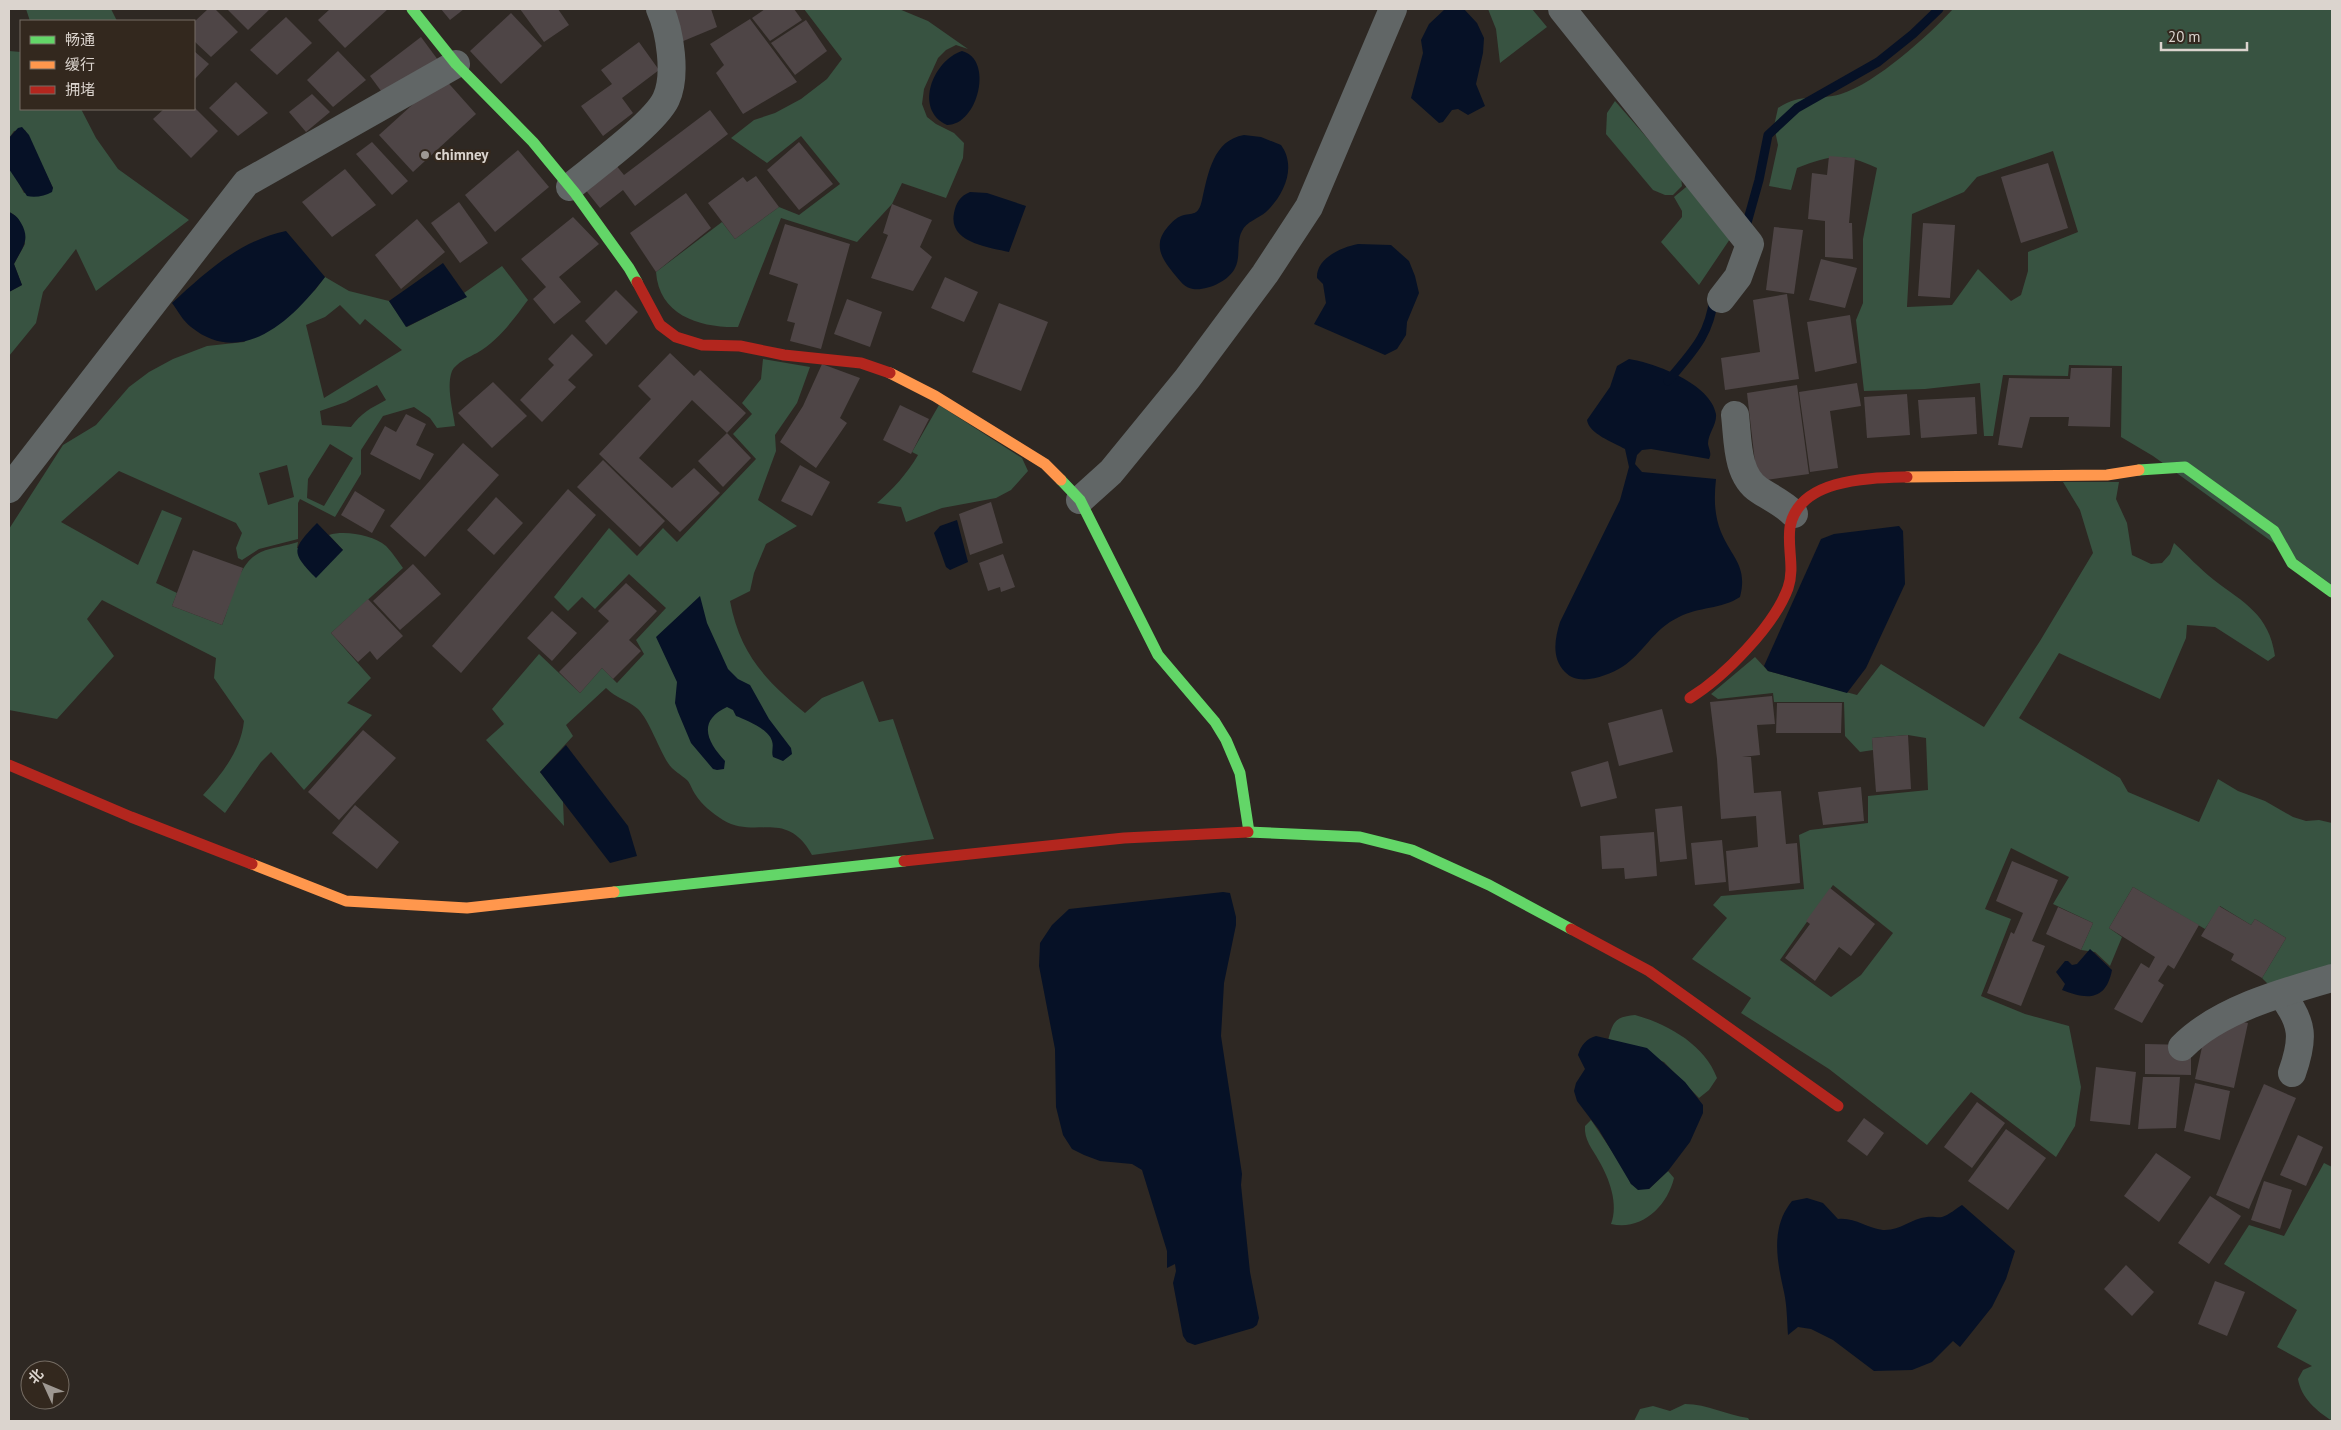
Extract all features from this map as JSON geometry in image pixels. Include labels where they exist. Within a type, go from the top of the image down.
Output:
[{"type":"street","points":[[412,9],[456,64],[533,142],[570,187],[629,268],[660,325],[676,337],[702,345],[740,346],[784,355],[861,363],[890,373],[935,396],[1045,464],[1080,500],[1158,655],[1215,722],[1226,740],[1240,773],[1249,832]]},
{"type":"street","points":[[570,187],[646,124],[666,99],[672,69],[666,22],[660,9]]},
{"type":"street","points":[[1080,500],[1112,472],[1187,379],[1265,274],[1309,207],[1393,9]]},
{"type":"street","points":[[1562,9],[1750,244],[1738,277],[1721,299]]},
{"type":"street","points":[[9,489],[246,183],[456,64]]},
{"type":"street","points":[[1735,415],[1742,465],[1750,482],[1758,490],[1785,505],[1794,514]]},
{"type":"street","points":[[1690,698],[1705,689],[1747,650],[1779,606],[1788,588],[1792,572],[1790,529],[1794,514],[1802,504],[1822,489],[1845,482],[1874,478],[1940,475],[2023,477],[2107,475],[2153,468],[2185,467],[2274,531],[2292,563],[2332,592]]},
{"type":"street","points":[[9,765],[130,817],[346,901],[467,908],[1124,838],[1249,832],[1360,837],[1412,850],[1480,881],[1649,971],[1838,1106]]},
{"type":"street","points":[[2182,1047],[2216,1020],[2281,994],[2332,978]]},
{"type":"street","points":[[2281,994],[2294,1013],[2301,1032],[2302,1042],[2292,1072]]},
{"type":"green space","points":[[26,9],[111,9],[116,20],[30,20]]},
{"type":"green space","points":[[804,9],[899,9],[928,21],[968,49],[956,45],[946,50],[938,58],[924,89],[922,104],[927,117],[954,133],[964,143],[963,158],[946,198],[902,183],[892,204],[857,242],[781,218],[738,327],[724,327],[697,322],[674,309],[665,299],[659,287],[656,272],[722,222],[735,239],[779,207],[799,215],[840,184],[801,136],[767,163],[731,138],[754,120],[775,113],[801,99],[827,79],[842,59]]},
{"type":"green space","points":[[1488,9],[1532,9],[1547,27],[1500,63],[1496,29]]},
{"type":"green space","points":[[1953,9],[2332,9],[2332,585],[2153,456],[2121,437],[2122,366],[2069,365],[2068,376],[2003,375],[1993,436],[1984,436],[1980,383],[1925,389],[1864,391],[1856,320],[1863,303],[1863,239],[1877,168],[1854,159],[1828,158],[1797,168],[1791,190],[1769,186],[1778,145],[1774,126],[1778,108],[1803,98],[1841,94],[1870,80],[1901,58]],"holes":[[[2053,151],[2078,232],[2028,252],[2028,271],[2021,295],[2011,301],[1978,269],[1952,305],[1907,307],[1912,214],[1964,192],[1977,177]]]},
{"type":"green space","points":[[9,51],[20,52],[20,110],[82,110],[96,138],[118,169],[189,220],[96,291],[76,249],[43,292],[36,323],[9,356],[9,292],[22,285],[14,264],[25,244],[17,217],[9,212],[9,169],[14,174],[24,193],[53,188],[25,130],[14,131],[9,138]]},
{"type":"green space","points":[[1615,101],[1681,177],[1682,186],[1673,195],[1665,195],[1653,190],[1606,134],[1607,113]]},
{"type":"green space","points":[[1691,183],[1732,236],[1699,285],[1661,242],[1682,217],[1682,211],[1674,197]]},
{"type":"green space","points":[[502,266],[528,300],[499,336],[485,348],[460,363],[452,371],[450,391],[455,426],[437,428],[430,418],[414,407],[383,416],[361,450],[361,474],[335,517],[300,499],[298,503],[298,539],[259,549],[242,560],[238,558],[236,548],[242,533],[236,523],[119,471],[61,522],[138,565],[162,510],[182,518],[156,583],[177,593],[172,606],[222,625],[240,574],[253,557],[261,552],[298,542],[297,548],[343,550],[329,535],[343,533],[366,536],[388,548],[403,568],[331,633],[371,678],[347,703],[372,715],[304,790],[271,752],[261,762],[225,813],[203,795],[224,770],[235,752],[244,721],[214,678],[216,658],[102,600],[87,619],[114,656],[57,719],[9,710],[9,529],[63,445],[96,425],[129,387],[149,372],[173,359],[207,346],[244,342],[315,290],[325,277],[349,291],[389,301],[407,327],[466,297],[464,293]],"holes":[[[340,305],[360,325],[365,319],[402,350],[324,398],[306,325],[325,317]],[[377,385],[386,400],[363,414],[351,427],[322,425],[320,411],[346,402]],[[330,444],[353,458],[324,506],[307,498],[308,479]],[[287,465],[294,497],[268,505],[259,473]]]},
{"type":"green space","points":[[763,359],[810,367],[797,403],[775,435],[776,451],[758,500],[797,526],[766,544],[754,573],[750,591],[730,601],[734,620],[740,636],[756,664],[778,689],[805,713],[822,698],[863,681],[879,722],[893,719],[934,839],[812,855],[802,841],[792,833],[770,827],[735,825],[723,820],[704,805],[688,781],[670,766],[646,720],[638,709],[606,688],[566,725],[573,736],[540,772],[563,801],[564,826],[486,740],[504,724],[492,709],[539,654],[580,693],[602,668],[617,683],[644,654],[636,640],[666,608],[629,574],[595,609],[582,597],[568,611],[554,597],[609,528],[637,556],[663,528],[677,542],[756,459],[733,434],[752,414],[742,403],[761,379]]},
{"type":"green space","points":[[939,405],[1022,458],[1028,471],[1011,490],[996,498],[942,508],[906,522],[901,507],[877,503],[899,481],[914,462],[918,455],[912,452]]},
{"type":"green space","points":[[2063,482],[2119,482],[2116,499],[2127,523],[2132,555],[2151,564],[2162,563],[2170,554],[2174,543],[2209,576],[2254,611],[2267,630],[2275,656],[2268,661],[2215,627],[2187,625],[2186,638],[2160,699],[2059,653],[2019,718],[2120,778],[2128,792],[2199,822],[2218,779],[2238,791],[2265,801],[2293,817],[2306,821],[2319,820],[2332,823],[2332,972],[2272,988],[2262,978],[2286,938],[2255,919],[2251,925],[2220,906],[2205,929],[2133,887],[2109,928],[2122,937],[2110,966],[2095,952],[2081,950],[2093,923],[2053,904],[2069,877],[2011,848],[1985,909],[2011,919],[1981,996],[2025,1014],[2069,1026],[2081,1087],[2075,1126],[2056,1157],[1971,1092],[1927,1145],[1829,1069],[1741,1013],[1751,998],[1692,959],[1727,918],[1713,905],[1721,896],[1804,889],[1799,835],[1810,830],[1868,823],[1868,796],[1928,790],[1926,738],[1908,735],[1872,738],[1873,750],[1860,752],[1845,736],[1844,702],[1774,702],[1773,693],[1718,699],[1711,694],[1755,657],[1768,671],[1857,695],[1881,664],[1984,727],[2040,641],[2093,553],[2080,510]],"holes":[[[1833,885],[1893,933],[1861,975],[1831,997],[1780,960]]]},
{"type":"green space","points":[[1635,1015],[1672,1030],[1704,1056],[1717,1078],[1709,1090],[1699,1098],[1664,1062],[1608,1041],[1616,1021],[1623,1017]]},
{"type":"green space","points":[[1591,1120],[1624,1169],[1631,1184],[1649,1189],[1668,1171],[1674,1178],[1671,1189],[1659,1207],[1642,1220],[1633,1224],[1611,1224],[1614,1208],[1612,1191],[1606,1175],[1589,1144],[1585,1131],[1585,1126]]},
{"type":"green space","points":[[2324,1163],[2332,1167],[2332,1421],[2310,1403],[2302,1392],[2298,1379],[2303,1370],[2312,1366],[2277,1347],[2297,1310],[2224,1264],[2249,1225],[2284,1236]]},
{"type":"green space","points":[[1685,1404],[1693,1404],[1748,1418],[1750,1421],[1634,1421],[1640,1409],[1653,1406],[1670,1411]]},
{"type":"water","points":[[1445,9],[1464,9],[1477,23],[1484,38],[1483,53],[1476,84],[1485,106],[1468,115],[1458,109],[1452,110],[1443,122],[1439,123],[1411,98],[1423,53],[1421,40],[1429,24]]},
{"type":"water","points":[[962,51],[972,56],[978,66],[978,91],[974,104],[967,115],[958,122],[947,125],[937,118],[931,108],[929,97],[931,86],[943,64],[952,56]]},
{"type":"water","points":[[22,127],[29,135],[53,188],[52,192],[46,195],[37,197],[27,196],[9,169],[9,138],[18,128]]},
{"type":"water","points":[[1244,135],[1261,137],[1281,145],[1286,153],[1288,162],[1288,171],[1283,189],[1266,212],[1246,225],[1242,231],[1239,240],[1237,264],[1232,273],[1223,281],[1211,287],[1190,288],[1181,282],[1164,260],[1160,247],[1161,238],[1174,220],[1194,213],[1199,209],[1210,169],[1219,151],[1234,138]]},
{"type":"water","points":[[970,192],[987,193],[1026,206],[1009,252],[972,242],[957,231],[954,223],[956,206],[961,198]]},
{"type":"water","points":[[9,212],[20,221],[24,229],[25,239],[14,264],[22,285],[9,292]]},
{"type":"water","points":[[286,231],[325,277],[283,322],[266,333],[248,340],[230,343],[210,339],[186,322],[172,303],[185,291],[238,250],[253,242]]},
{"type":"water","points":[[1358,244],[1391,245],[1409,261],[1415,276],[1419,293],[1407,322],[1406,335],[1397,349],[1385,355],[1314,324],[1326,303],[1323,284],[1317,278],[1321,265],[1325,259],[1338,251]]},
{"type":"water","points":[[443,263],[467,297],[406,327],[389,301]]},
{"type":"water","points":[[1629,359],[1667,370],[1693,384],[1712,403],[1716,418],[1708,440],[1709,459],[1651,449],[1642,450],[1637,455],[1635,464],[1642,472],[1716,479],[1717,519],[1725,541],[1738,563],[1742,577],[1742,586],[1740,597],[1733,601],[1694,611],[1670,622],[1622,667],[1593,679],[1578,679],[1565,672],[1558,661],[1555,648],[1558,628],[1620,500],[1629,467],[1625,449],[1597,433],[1592,429],[1587,420],[1610,387],[1617,366]]},
{"type":"water","points":[[957,520],[968,562],[950,570],[946,567],[934,533],[940,526]]},
{"type":"water","points":[[317,523],[343,550],[316,578],[302,562],[297,550],[303,539]]},
{"type":"water","points":[[1899,526],[1903,531],[1905,584],[1866,668],[1847,693],[1768,671],[1764,666],[1821,539],[1834,534]]},
{"type":"water","points":[[700,596],[707,623],[728,669],[738,679],[750,685],[769,719],[791,748],[792,754],[783,761],[773,757],[772,741],[767,733],[736,716],[733,710],[727,707],[718,713],[708,725],[710,739],[725,761],[724,769],[713,769],[691,743],[675,703],[677,682],[656,637]]},
{"type":"water","points":[[566,745],[628,826],[637,856],[610,863],[540,772]]},
{"type":"water","points":[[1223,892],[1230,893],[1236,925],[1224,983],[1221,1036],[1242,1174],[1241,1185],[1250,1272],[1259,1318],[1257,1325],[1253,1328],[1195,1345],[1187,1342],[1183,1336],[1173,1283],[1176,1271],[1175,1264],[1167,1268],[1167,1251],[1142,1170],[1132,1164],[1100,1161],[1084,1155],[1072,1149],[1063,1135],[1056,1107],[1055,1049],[1039,966],[1040,943],[1052,925],[1069,909]]},
{"type":"water","points":[[2090,949],[2112,970],[2105,988],[2100,993],[2087,996],[2062,990],[2065,984],[2056,972],[2065,961],[2072,965],[2077,964]]},
{"type":"water","points":[[1596,1036],[1647,1048],[1685,1082],[1703,1105],[1703,1113],[1690,1142],[1668,1171],[1649,1189],[1638,1190],[1631,1184],[1599,1130],[1577,1101],[1574,1091],[1576,1083],[1585,1069],[1578,1055],[1584,1043]]},
{"type":"water","points":[[1807,1198],[1823,1203],[1838,1219],[1855,1221],[1883,1230],[1895,1229],[1921,1218],[1942,1217],[1962,1205],[2015,1251],[2006,1279],[1992,1307],[1960,1347],[1953,1341],[1932,1362],[1912,1370],[1874,1371],[1833,1340],[1811,1329],[1798,1327],[1788,1335],[1786,1303],[1779,1268],[1778,1233],[1780,1222],[1792,1201]]},
{"type":"building","points":[[208,9],[215,9],[238,32],[211,57],[195,42],[195,21]]},
{"type":"building","points":[[227,9],[270,9],[248,30]]},
{"type":"building","points":[[330,9],[388,9],[345,48],[318,20]]},
{"type":"building","points":[[441,9],[464,9],[450,20]]},
{"type":"building","points":[[520,9],[558,9],[569,25],[544,42]]},
{"type":"building","points":[[669,9],[711,9],[717,27],[681,42]]},
{"type":"building","points":[[765,9],[794,9],[802,20],[770,41],[752,18]]},
{"type":"building","points":[[511,13],[542,46],[501,84],[470,51]]},
{"type":"building","points":[[286,17],[312,43],[277,75],[250,50]]},
{"type":"building","points":[[750,19],[797,82],[743,114],[716,73],[724,65],[710,44]]},
{"type":"building","points":[[806,20],[827,51],[795,75],[771,43]]},
{"type":"building","points":[[421,37],[438,60],[387,99],[370,76]]},
{"type":"building","points":[[639,42],[659,70],[622,98],[633,113],[603,136],[581,106],[612,84],[601,70]]},
{"type":"building","points":[[338,51],[366,80],[333,107],[307,80]]},
{"type":"building","points":[[195,52],[209,64],[195,79]]},
{"type":"building","points":[[443,77],[476,114],[413,172],[379,135]]},
{"type":"building","points":[[236,82],[268,113],[238,136],[209,108]]},
{"type":"building","points":[[312,94],[330,112],[306,132],[289,112]]},
{"type":"building","points":[[195,108],[218,131],[191,158],[153,119],[163,110],[195,110]]},
{"type":"building","points":[[710,110],[728,134],[635,206],[623,190],[600,208],[584,188],[615,164],[624,175]]},
{"type":"building","points":[[372,142],[408,181],[392,195],[356,154]]},
{"type":"building","points":[[799,142],[833,184],[799,210],[767,170]]},
{"type":"building","points":[[518,150],[549,187],[495,232],[465,195]]},
{"type":"building","points":[[1829,156],[1855,158],[1849,223],[1852,223],[1853,259],[1825,257],[1825,221],[1808,219],[1812,173],[1827,175]]},
{"type":"building","points":[[2048,163],[2068,228],[2021,243],[2001,177]]},
{"type":"building","points":[[345,169],[376,205],[332,237],[302,202]]},
{"type":"building","points":[[756,176],[779,207],[735,239],[708,203],[743,177],[747,182]]},
{"type":"building","points":[[686,193],[711,228],[656,272],[630,233]]},
{"type":"building","points":[[459,202],[488,243],[460,263],[431,223]]},
{"type":"building","points":[[892,204],[932,220],[920,247],[932,257],[913,291],[871,278],[888,235],[883,233]]},
{"type":"building","points":[[573,217],[599,244],[559,277],[581,302],[554,324],[533,299],[546,287],[521,259]]},
{"type":"building","points":[[417,219],[445,252],[401,289],[375,255]]},
{"type":"building","points":[[1923,223],[1955,225],[1950,298],[1918,296]]},
{"type":"building","points":[[785,224],[850,244],[821,349],[790,341],[795,323],[787,321],[798,284],[769,274]]},
{"type":"building","points":[[1774,227],[1803,230],[1794,294],[1766,290]]},
{"type":"building","points":[[1821,259],[1857,268],[1845,308],[1809,300]]},
{"type":"building","points":[[945,277],[978,292],[964,322],[931,308]]},
{"type":"building","points":[[616,290],[638,312],[606,345],[585,321]]},
{"type":"building","points":[[1787,294],[1799,379],[1725,390],[1721,358],[1760,352],[1753,300]]},
{"type":"building","points":[[847,299],[882,312],[870,347],[834,334]]},
{"type":"building","points":[[999,303],[1048,322],[1021,391],[972,372]]},
{"type":"building","points":[[1850,315],[1857,363],[1815,372],[1807,322]]},
{"type":"building","points":[[572,334],[593,355],[568,380],[576,387],[542,422],[520,400],[554,365],[548,359]]},
{"type":"building","points":[[670,353],[694,376],[700,370],[746,413],[727,433],[692,400],[639,458],[672,488],[694,468],[720,493],[680,532],[599,454],[651,399],[638,386]]},
{"type":"building","points":[[822,364],[860,378],[840,418],[847,423],[816,468],[780,442],[803,406]]},
{"type":"building","points":[[2071,368],[2112,368],[2110,427],[2068,426],[2069,417],[2030,417],[2022,448],[1998,445],[2009,378],[2070,379]]},
{"type":"building","points":[[493,382],[527,416],[492,448],[458,413]]},
{"type":"building","points":[[1857,383],[1861,406],[1830,411],[1838,468],[1810,472],[1799,392]]},
{"type":"building","points":[[1797,385],[1809,474],[1766,480],[1756,471],[1747,393]]},
{"type":"building","points":[[1907,394],[1910,435],[1867,438],[1864,397]]},
{"type":"building","points":[[1975,397],[1977,434],[1921,438],[1918,400]]},
{"type":"building","points":[[900,405],[929,419],[911,454],[883,440]]},
{"type":"building","points":[[406,414],[426,424],[416,445],[434,454],[420,480],[370,454],[385,426],[396,432]]},
{"type":"building","points":[[727,433],[751,458],[723,487],[698,461]]},
{"type":"building","points":[[463,443],[499,475],[425,557],[390,526]]},
{"type":"building","points":[[603,460],[665,521],[640,547],[577,487]]},
{"type":"building","points":[[800,465],[830,482],[812,516],[781,501]]},
{"type":"building","points":[[568,489],[596,515],[461,673],[432,646]]},
{"type":"building","points":[[355,491],[385,510],[372,533],[341,515]]},
{"type":"building","points":[[496,497],[523,523],[494,555],[467,530]]},
{"type":"building","points":[[991,502],[1003,543],[970,555],[959,514]]},
{"type":"building","points":[[193,550],[243,568],[222,625],[172,606]]},
{"type":"building","points":[[1003,554],[1015,587],[1001,592],[1000,587],[988,591],[979,563]]},
{"type":"building","points":[[413,564],[441,594],[400,630],[373,601]]},
{"type":"building","points":[[626,583],[657,611],[629,640],[641,651],[613,679],[602,668],[580,693],[559,672],[609,621],[598,611]]},
{"type":"building","points":[[368,599],[403,636],[377,660],[370,651],[358,662],[331,633]]},
{"type":"building","points":[[552,611],[577,633],[552,661],[527,638]]},
{"type":"building","points":[[1772,696],[1775,724],[1757,725],[1760,755],[1742,757],[1751,757],[1754,793],[1781,791],[1786,844],[1797,843],[1800,883],[1729,891],[1726,851],[1758,847],[1756,816],[1721,819],[1717,759],[1710,702]]},
{"type":"building","points":[[1777,703],[1842,703],[1841,733],[1776,733]]},
{"type":"building","points":[[1662,709],[1673,752],[1619,766],[1608,723]]},
{"type":"building","points":[[363,730],[396,758],[339,820],[308,792]]},
{"type":"building","points":[[1908,735],[1911,789],[1876,792],[1872,738]]},
{"type":"building","points":[[1608,761],[1617,798],[1581,807],[1571,772]]},
{"type":"building","points":[[1861,787],[1864,821],[1823,825],[1818,792]]},
{"type":"building","points":[[355,805],[399,842],[377,869],[332,833]]},
{"type":"building","points":[[1682,806],[1687,859],[1660,862],[1655,809]]},
{"type":"building","points":[[1654,832],[1657,876],[1625,879],[1624,868],[1602,869],[1600,836]]},
{"type":"building","points":[[1722,840],[1726,882],[1695,885],[1691,843]]},
{"type":"building","points":[[2012,861],[2058,880],[2032,941],[2045,946],[2021,1006],[1987,993],[2011,932],[2014,934],[2023,913],[1996,901]]},
{"type":"building","points":[[2133,887],[2199,925],[2174,969],[2168,965],[2158,981],[2164,985],[2142,1023],[2114,1009],[2141,963],[2149,968],[2155,957],[2109,928]]},
{"type":"building","points":[[1830,888],[1875,924],[1851,956],[1839,947],[1815,981],[1785,958],[1810,924],[1806,921]]},
{"type":"building","points":[[2219,906],[2251,925],[2255,919],[2286,938],[2262,978],[2231,960],[2234,954],[2201,936]]},
{"type":"building","points":[[2058,907],[2093,923],[2081,950],[2046,934]]},
{"type":"building","points":[[2209,1015],[2248,1023],[2234,1088],[2195,1079]]},
{"type":"building","points":[[2145,1044],[2191,1045],[2191,1075],[2145,1074]]},
{"type":"building","points":[[2096,1067],[2136,1072],[2130,1125],[2090,1121]]},
{"type":"building","points":[[2143,1077],[2180,1077],[2176,1128],[2138,1129]]},
{"type":"building","points":[[2195,1083],[2230,1091],[2220,1140],[2184,1131]]},
{"type":"building","points":[[2264,1084],[2296,1098],[2249,1209],[2216,1195]]},
{"type":"building","points":[[1977,1102],[2005,1123],[1972,1168],[1944,1147]]},
{"type":"building","points":[[1864,1118],[1884,1133],[1867,1156],[1847,1141]]},
{"type":"building","points":[[2006,1129],[2046,1158],[2008,1210],[1968,1181]]},
{"type":"building","points":[[2298,1135],[2323,1147],[2306,1186],[2280,1175]]},
{"type":"building","points":[[2156,1153],[2191,1177],[2159,1222],[2124,1196]]},
{"type":"building","points":[[2264,1181],[2292,1190],[2280,1229],[2251,1220]]},
{"type":"building","points":[[2210,1196],[2241,1216],[2209,1264],[2178,1243]]},
{"type":"building","points":[[2126,1265],[2154,1292],[2132,1316],[2104,1289]]},
{"type":"building","points":[[2215,1281],[2245,1292],[2227,1336],[2198,1324]]},
{"type":"waterway","points":[[1745,230],[1759,180],[1768,135],[1797,108],[1878,62],[1913,34],[1939,9]]},
{"type":"waterway","points":[[1668,381],[1704,334],[1712,312],[1714,298]]},
{"type":"traffic: fast","points":[[412,9],[456,64],[533,142],[575,193],[637,282]]},
{"type":"traffic: fast","points":[[2139,470],[2185,467],[2274,531],[2292,563],[2332,592]]},
{"type":"traffic: fast","points":[[1061,480],[1080,500],[1158,655],[1215,722],[1226,740],[1240,773],[1249,832]]},
{"type":"traffic: fast","points":[[1248,832],[1360,837],[1412,850],[1489,885],[1571,929]]},
{"type":"traffic: fast","points":[[614,892],[904,861]]},
{"type":"traffic: slow","points":[[890,373],[935,396],[1045,464],[1061,480]]},
{"type":"traffic: slow","points":[[1907,477],[2107,475],[2139,470]]},
{"type":"traffic: slow","points":[[252,864],[346,901],[467,908],[614,892]]},
{"type":"traffic: jam","points":[[637,282],[660,325],[676,337],[702,345],[740,346],[784,355],[861,363],[890,373]]},
{"type":"traffic: jam","points":[[1690,698],[1732,664],[1760,634],[1781,603],[1788,588],[1791,573],[1790,527],[1796,511],[1807,499],[1821,490],[1856,480],[1907,477]]},
{"type":"traffic: jam","points":[[9,765],[131,817],[252,864]]},
{"type":"traffic: jam","points":[[904,861],[1124,838],[1248,832]]},
{"type":"traffic: jam","points":[[1571,929],[1649,971],[1838,1106]]},
{"type":"place","name":"chimney","points":[[425,155]]}]
